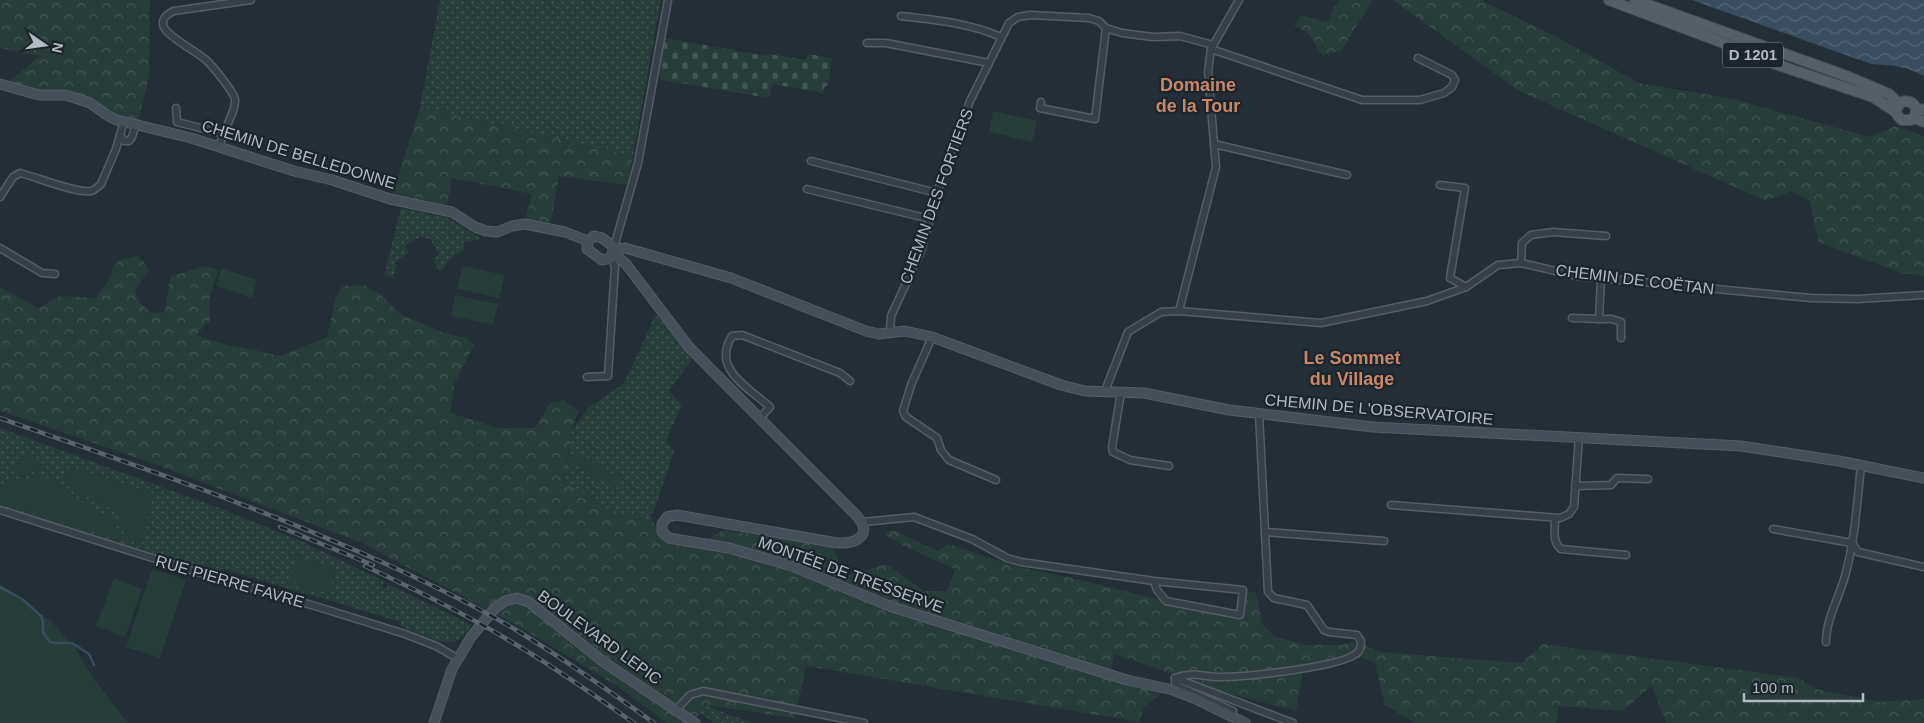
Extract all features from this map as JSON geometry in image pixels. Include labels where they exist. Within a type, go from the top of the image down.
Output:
[{"type":"main road","name":"D 1201","points":[[1609,0],[1772,63],[1873,97],[1898,108]]},
{"type":"main road","name":"D 1201","points":[[1636,0],[1849,77],[1889,94],[1898,108],[1902,120],[1908,121],[1918,112]]},
{"type":"main road","name":"D 1201","points":[[1898,108],[1904,101],[1910,102],[1924,122]]},
{"type":"street","points":[[218,146],[235,105],[232,94],[207,60],[168,32],[163,26],[163,22],[167,15],[174,11],[251,0]]},
{"type":"street","points":[[587,376],[608,376],[615,266],[613,250],[629,200],[638,163],[668,0]]},
{"type":"street","points":[[1179,311],[1216,166],[1208,72],[1212,47],[1239,0]]},
{"type":"street","name":"CHEMIN DES FORTIERS","points":[[890,332],[892,316],[920,251],[937,193],[970,101],[1009,23],[1018,17],[1030,15],[1089,18],[1099,21],[1106,28],[1122,33],[1153,37],[1180,36],[1362,100],[1420,100],[1444,93],[1452,87],[1455,80],[1452,75],[1418,58]]},
{"type":"street","points":[[901,16],[961,25],[1001,37]]},
{"type":"street","points":[[1041,102],[1040,108],[1095,119],[1106,28]]},
{"type":"street","points":[[866,44],[886,43],[989,63]]},
{"type":"street","name":"CHEMIN DE BELLEDONNE","points":[[0,84],[39,95],[65,95],[90,103],[110,117],[218,146],[294,172],[332,180],[390,199],[452,212],[481,230],[492,232],[519,225],[533,225],[565,232],[588,241]]},
{"type":"street","points":[[176,108],[177,122],[224,134]]},
{"type":"street","points":[[0,197],[13,177],[20,173],[78,190],[94,190],[101,184],[124,121]]},
{"type":"street","points":[[120,135],[124,140],[129,140],[132,137],[136,124]]},
{"type":"street","points":[[1214,144],[1347,175]]},
{"type":"street","points":[[810,161],[937,193]]},
{"type":"street","points":[[1440,185],[1465,188],[1450,278],[1466,287]]},
{"type":"street","points":[[807,189],[930,219]]},
{"type":"street","points":[[1521,263],[1522,243],[1531,235],[1553,232],[1606,236]]},
{"type":"street","points":[[613,250],[605,260],[598,258],[587,249],[588,241],[596,236],[613,250],[626,264],[689,347],[863,522],[914,517],[972,539],[1007,558],[1021,562],[1243,590],[1240,615],[1166,601],[1154,580]]},
{"type":"street","points":[[0,248],[42,274],[55,274]]},
{"type":"street","name":"CHEMIN DE L'OBSERVATOIRE","points":[[613,250],[625,248],[718,274],[780,296],[866,331],[879,334],[906,331],[932,337],[1080,390],[1153,394],[1229,410],[1373,427],[1740,446],[1924,478]]},
{"type":"street","name":"CHEMIN DE COËTAN","points":[[1105,392],[1128,332],[1161,312],[1179,311],[1321,322],[1427,301],[1466,287],[1498,265],[1521,263],[1577,276],[1811,298],[1857,299],[1924,295]]},
{"type":"street","points":[[1599,319],[1602,279]]},
{"type":"street","points":[[1572,318],[1612,319],[1621,322],[1621,338]]},
{"type":"street","points":[[760,418],[770,407],[734,376],[726,364],[726,348],[732,336],[742,335],[840,373],[850,381]]},
{"type":"street","points":[[932,337],[911,385],[903,411],[906,417],[937,438],[941,450],[948,460],[996,480]]},
{"type":"street","points":[[1121,392],[1112,447],[1113,452],[1130,460],[1169,466]]},
{"type":"street","points":[[1175,678],[1186,674],[1220,677],[1319,666],[1358,652],[1361,641],[1357,635],[1324,630],[1307,605],[1274,598],[1267,588],[1258,414]]},
{"type":"street","points":[[1391,506],[1555,518],[1566,516],[1574,507],[1579,437]]},
{"type":"street","points":[[1826,642],[1826,630],[1845,577],[1852,543],[1861,466]]},
{"type":"street","points":[[1575,486],[1611,486],[1616,478],[1648,479]]},
{"type":"street","name":"RUE PIERRE FAVRE","points":[[0,510],[404,634],[436,646],[456,658]]},
{"type":"street","name":"MONTÉE DE TRESSERVE","points":[[863,522],[864,530],[861,537],[854,542],[843,544],[677,515],[663,520],[661,529],[664,534],[674,540],[729,548],[789,565],[892,607],[1127,680],[1173,690],[1245,723]]},
{"type":"street","points":[[1555,518],[1555,540],[1558,548],[1572,551],[1626,555]]},
{"type":"street","points":[[1773,530],[1852,543],[1858,552],[1924,568]]},
{"type":"street","points":[[1265,532],[1384,541]]},
{"type":"street","name":"BOULEVARD LEPIC","points":[[434,723],[456,658],[487,617],[505,601],[513,598],[525,600],[605,663],[695,723]]},
{"type":"street","points":[[1175,678],[1175,683],[1178,686],[1233,711],[1231,716]]},
{"type":"street","points":[[1175,678],[1292,723]]},
{"type":"street","points":[[676,710],[690,695],[703,691],[864,723]]},
{"type":"green space","points":[[0,0],[150,0],[149,76],[138,122],[116,115],[95,100],[73,92],[38,91],[7,83],[40,56],[0,48]]},
{"type":"green space","points":[[440,0],[661,0],[633,156],[420,107]]},
{"type":"green space","points":[[1338,0],[1373,0],[1341,51],[1322,55],[1309,34],[1294,25],[1301,15],[1327,22]]},
{"type":"green space","points":[[1393,0],[1481,0],[1557,37],[1639,83],[1733,99],[1870,137],[1896,126],[1924,136],[1924,276],[1901,273],[1818,242],[1810,201],[1791,191],[1766,201],[1519,91]]},
{"type":"green space","points":[[665,38],[767,56],[768,54],[806,60],[807,54],[832,58],[828,86],[825,86],[823,93],[772,84],[769,98],[658,79]]},
{"type":"green space","points":[[420,107],[633,156],[627,185],[559,176],[550,226],[525,220],[532,194],[452,178],[447,205],[393,193]]},
{"type":"green space","points":[[993,111],[1037,121],[1032,142],[989,132]]},
{"type":"green space","points":[[401,208],[448,218],[480,238],[479,240],[463,242],[465,249],[450,259],[440,272],[432,259],[439,254],[430,239],[420,237],[405,246],[409,252],[395,263],[393,278],[384,275]]},
{"type":"green space","points":[[137,256],[149,270],[135,290],[139,302],[151,313],[165,312],[170,277],[205,266],[218,270],[209,300],[210,320],[196,335],[224,344],[281,356],[327,337],[336,297],[343,286],[364,285],[380,294],[400,314],[444,333],[467,338],[474,345],[455,382],[450,413],[499,428],[535,428],[550,403],[564,400],[578,411],[572,430],[565,480],[605,508],[653,522],[659,529],[662,539],[682,546],[705,541],[724,530],[832,546],[845,576],[887,564],[924,591],[947,591],[955,569],[886,536],[887,532],[893,530],[938,551],[948,544],[1015,566],[1085,581],[1241,620],[1246,591],[1256,593],[1262,624],[1275,637],[1306,645],[1342,645],[1354,641],[1381,652],[1522,663],[1543,644],[1798,678],[1816,689],[1879,702],[1924,699],[1924,723],[1666,723],[1652,686],[1622,711],[1559,706],[1556,723],[1414,723],[1385,705],[1375,663],[1361,657],[1303,671],[1296,711],[1230,694],[1114,654],[1109,679],[1161,694],[1144,707],[1139,722],[806,666],[795,718],[707,705],[692,723],[667,723],[617,686],[518,626],[362,543],[149,462],[0,411],[0,287],[39,308],[60,296],[96,298],[111,277],[112,268],[120,260]]},
{"type":"green space","points":[[463,266],[505,275],[499,298],[457,289]]},
{"type":"green space","points":[[222,268],[257,280],[252,298],[216,286]]},
{"type":"green space","points":[[455,295],[498,304],[493,325],[451,316]]},
{"type":"green space","points":[[656,314],[693,358],[669,391],[682,405],[666,441],[674,451],[655,508],[650,516],[653,522],[605,508],[565,480],[572,430],[587,409],[624,383]]},
{"type":"green space","points":[[0,428],[214,506],[301,541],[384,581],[382,587],[387,588],[388,584],[472,625],[458,640],[445,642],[400,626],[401,622],[223,569],[221,573],[0,507]]},
{"type":"green space","points":[[576,452],[622,479],[617,489],[570,462]]},
{"type":"green space","points":[[26,457],[39,458],[43,461],[41,467],[24,475],[16,470],[17,462]]},
{"type":"green space","points":[[75,468],[153,493],[142,543],[126,538],[115,510],[94,502],[64,478],[66,469]]},
{"type":"green space","points":[[39,475],[55,480],[91,509],[111,517],[121,541],[0,503],[0,487],[10,480],[30,480]]},
{"type":"green space","points":[[297,556],[336,568],[330,593],[289,584]]},
{"type":"green space","points":[[152,569],[186,580],[160,658],[126,647]]},
{"type":"green space","points":[[114,578],[142,589],[125,637],[96,626]]},
{"type":"green space","points":[[0,584],[51,621],[74,646],[92,676],[128,723],[0,723]]},
{"type":"green space","points":[[703,701],[714,709],[752,723],[714,723],[692,707]]},
{"type":"water","points":[[1692,0],[1924,0],[1924,76],[1905,68],[1871,64]]},
{"type":"waterway","points":[[0,587],[22,599],[41,616],[43,632],[49,641],[53,643],[72,643],[89,654],[94,665]]},
{"type":"railway","points":[[0,418],[249,507],[298,526],[410,575],[472,605],[516,630],[654,723]]},
{"type":"railway","points":[[280,527],[373,565]]},
{"type":"railway","points":[[365,566],[493,631],[558,671],[634,723]]},
{"type":"district","name":"Domaine de la Tour","points":[[1198,95]]},
{"type":"district","name":"Le Sommet du Village","points":[[1352,368]]}]
